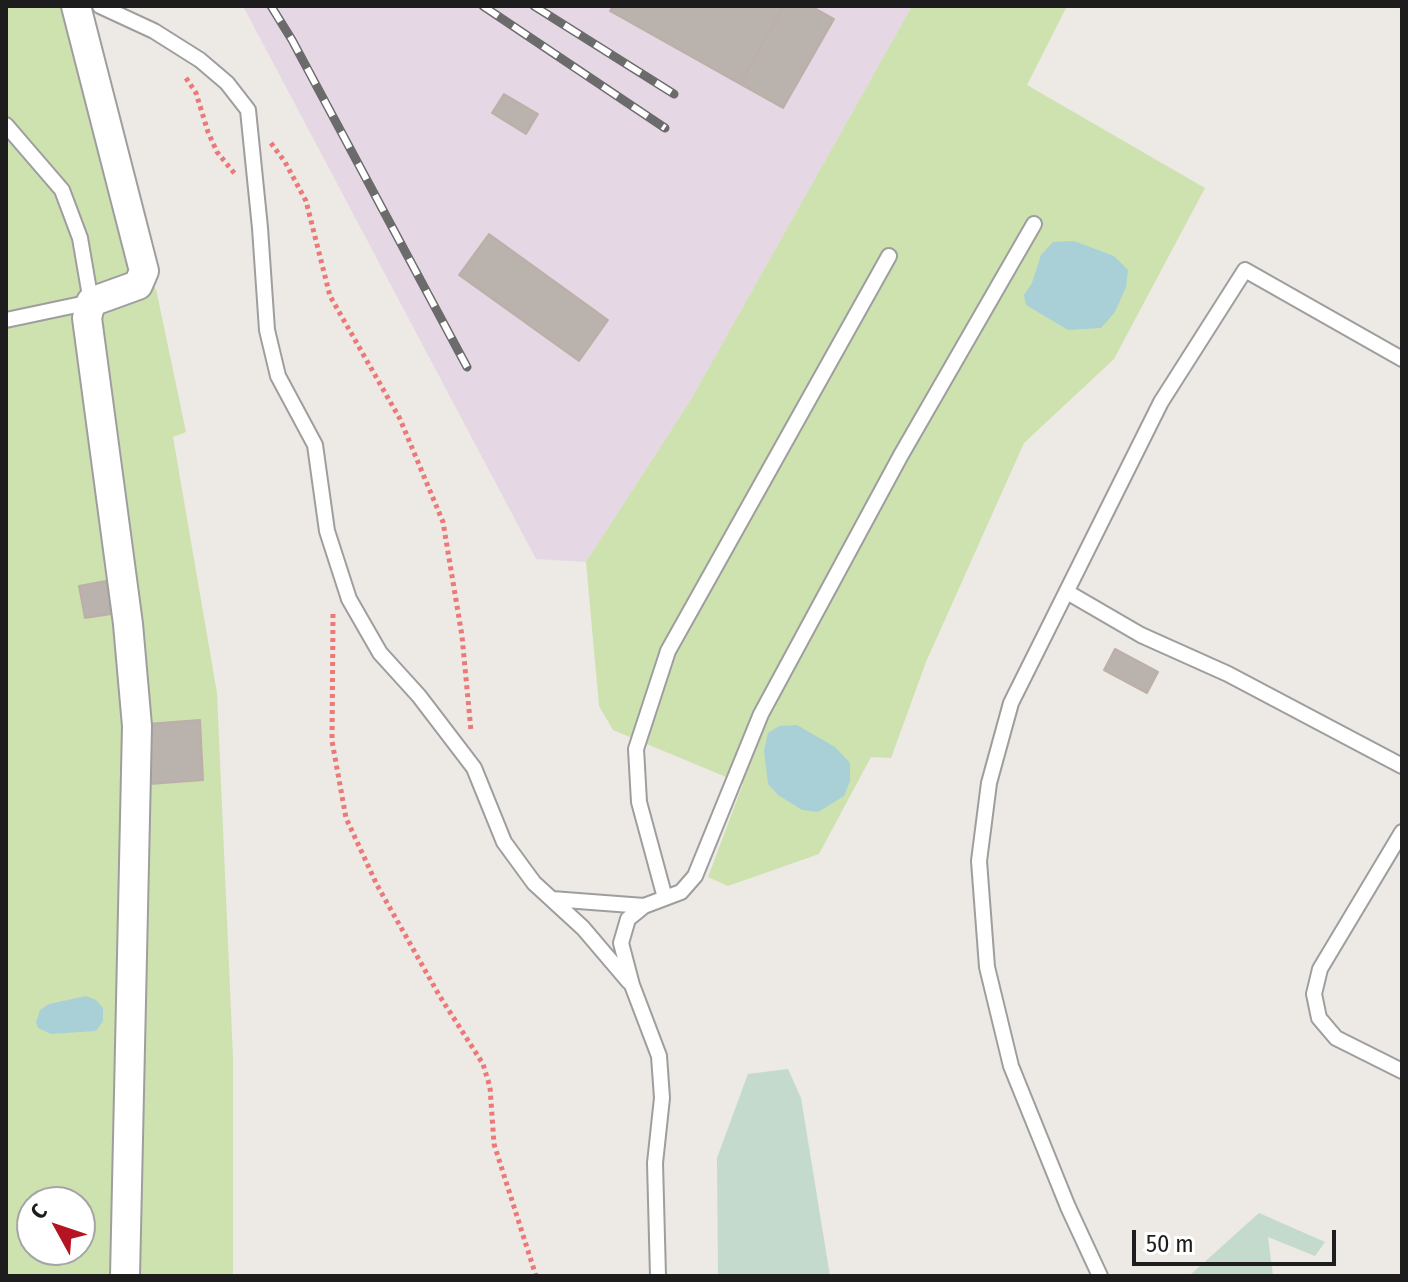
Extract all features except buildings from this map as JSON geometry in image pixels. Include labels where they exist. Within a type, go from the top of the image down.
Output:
[{"type":"street","points":[[76,6],[144,271],[138,285],[91,302],[87,318],[128,624],[137,726],[125,1276]]},
{"type":"lane","points":[[100,6],[154,31],[200,60],[227,83],[248,110],[267,330],[278,376],[315,445],[327,531],[349,599],[380,653],[419,696],[474,768],[504,842],[534,883],[583,928],[632,985]]},
{"type":"lane","points":[[6,125],[62,190],[80,238],[91,302],[6,320]]},
{"type":"lane","points":[[658,1276],[655,1163],[662,1098],[659,1056],[632,985],[621,943],[628,919],[644,906],[681,892],[695,876],[761,714],[901,455],[1034,224]]},
{"type":"lane","points":[[665,898],[639,802],[636,749],[668,651],[889,256]]},
{"type":"lane","points":[[1100,1276],[1068,1207],[1011,1066],[987,967],[979,861],[989,783],[1011,703],[1161,402],[1245,270],[1402,359]]},
{"type":"lane","points":[[1067,592],[1141,635],[1228,674],[1402,766]]},
{"type":"lane","points":[[1402,832],[1320,969],[1314,994],[1319,1018],[1336,1038],[1402,1071]]},
{"type":"lane","points":[[552,899],[644,906]]},
{"type":"path","points":[[179,68],[196,93],[217,152],[240,180]]},
{"type":"path","points":[[248,110],[285,162],[306,201],[330,296],[400,419],[443,522],[462,636],[474,768]]},
{"type":"path","points":[[333,604],[332,741],[346,818],[384,898],[439,995],[483,1064],[490,1087],[494,1144],[536,1276]]},
{"type":"shaded area","points":[[243,6],[912,6],[690,401],[586,562],[536,559]]},
{"type":"green space","points":[[6,6],[66,6],[124,257],[156,289],[186,432],[173,437],[217,693],[233,1057],[233,1276],[6,1276]]},
{"type":"green space","points":[[912,6],[1066,8],[1027,85],[1205,188],[1114,359],[1024,443],[926,662],[891,758],[871,757],[819,854],[728,886],[708,877],[743,784],[613,730],[599,706],[586,562],[690,401]]},
{"type":"green space","points":[[788,1069],[801,1098],[830,1276],[718,1276],[717,1158],[748,1074]]},
{"type":"green space","points":[[1259,1213],[1325,1242],[1315,1256],[1268,1237],[1273,1276],[1189,1276]]},
{"type":"water","points":[[1074,241],[1114,256],[1128,270],[1126,287],[1115,312],[1101,328],[1068,330],[1026,305],[1024,295],[1032,283],[1041,255],[1053,242]]},
{"type":"water","points":[[797,725],[835,747],[850,763],[850,781],[844,796],[818,812],[802,810],[778,795],[768,784],[764,751],[768,733],[779,726]]},
{"type":"water","points":[[86,996],[96,1000],[103,1008],[103,1021],[96,1031],[51,1034],[38,1028],[36,1022],[40,1010],[49,1004]]},
{"type":"railway","points":[[271,6],[467,367]]},
{"type":"railway","points":[[483,6],[665,128]]},
{"type":"railway","points":[[534,6],[674,94]]}]
